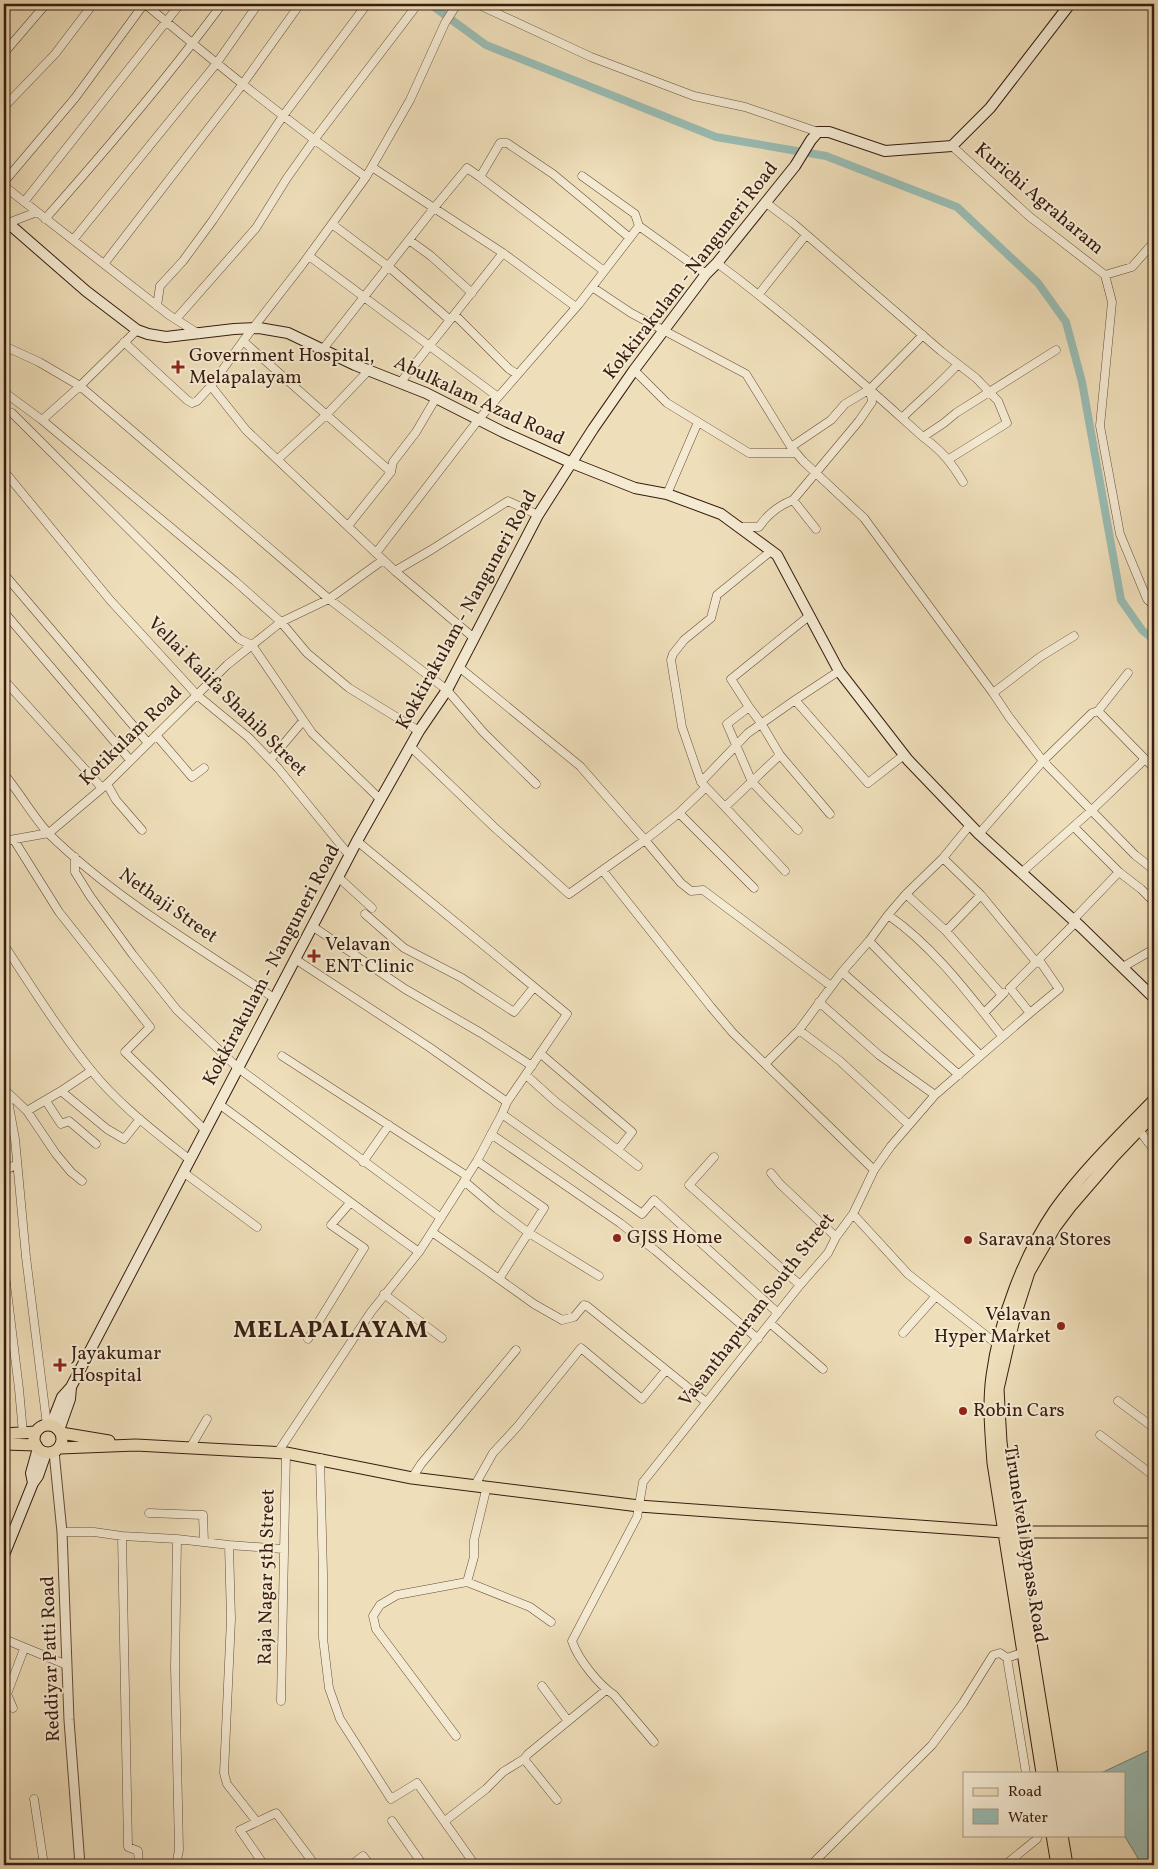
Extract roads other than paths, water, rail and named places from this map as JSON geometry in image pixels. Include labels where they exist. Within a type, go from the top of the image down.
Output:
[{"type":"main road","points":[[818,132],[829,132],[885,151],[952,146],[990,108],[1070,4]]},
{"type":"main road","name":"Kokkirakulam - Nanguneri Road","points":[[54,1428],[62,1397],[71,1387],[349,854],[419,731],[447,690],[538,516],[593,428],[634,370],[706,274],[795,166],[818,132]]},
{"type":"main road","name":"Abulkalam Azad Road","points":[[5,224],[86,291],[137,330],[166,337],[234,329],[288,333],[436,398],[503,432],[572,463],[635,488],[667,494],[721,514],[777,556],[839,671],[904,755],[979,834],[1154,998]]},
{"type":"main road","name":"Tirunelveli Bypass Road","points":[[1042,1772],[1008,1532],[993,1463],[990,1417],[992,1376],[998,1345],[1020,1274],[1055,1211],[1087,1172],[1154,1100]]},
{"type":"main road","points":[[1052,1772],[1008,1532],[998,1389],[1014,1319],[1029,1272],[1055,1227],[1070,1207],[1154,1114]]},
{"type":"main road","points":[[4,1434],[36,1432],[43,1426],[136,1445]]},
{"type":"main road","points":[[4,1555],[8,1535],[38,1476],[47,1449],[62,1439],[54,1428]]},
{"type":"main road","points":[[36,1432],[35,1436],[47,1449]]},
{"type":"main road","points":[[4,1444],[47,1449],[136,1445],[282,1452],[320,1458],[412,1478],[639,1506],[1008,1532],[1154,1532]]},
{"type":"main road","points":[[1052,1836],[1057,1865]]},
{"type":"main road","points":[[1062,1836],[1067,1865]]},
{"type":"street","points":[[4,53],[46,4]]},
{"type":"street","points":[[4,108],[55,54],[93,4]]},
{"type":"street","points":[[4,182],[75,98],[145,4],[216,64],[314,140],[366,177]]},
{"type":"street","points":[[24,202],[180,4]]},
{"type":"street","points":[[45,219],[117,139],[193,44],[222,4]]},
{"type":"street","points":[[73,240],[216,64],[258,4]]},
{"type":"street","points":[[104,264],[242,84],[300,4]]},
{"type":"street","points":[[157,306],[160,286],[183,261],[214,220],[283,116],[367,4]]},
{"type":"street","points":[[124,342],[192,403],[197,401],[211,386],[366,177],[410,100],[445,24],[457,4]]},
{"type":"street","points":[[477,4],[591,57],[686,93],[745,107],[818,132]]},
{"type":"street","points":[[176,319],[256,228],[287,178],[314,140],[414,9]]},
{"type":"street","points":[[480,177],[500,143],[507,143],[553,174],[630,238]]},
{"type":"street","name":"Kurichi Agraharam","points":[[952,146],[1030,217],[1105,275],[1132,267],[1154,242]]},
{"type":"street","points":[[372,167],[503,253],[576,307]]},
{"type":"street","points":[[323,349],[467,168],[604,271]]},
{"type":"street","points":[[582,176],[635,214],[639,226],[706,274]]},
{"type":"street","points":[[4,186],[157,306],[200,334]]},
{"type":"street","points":[[765,202],[923,336],[976,378],[998,401],[1007,423],[949,459]]},
{"type":"street","points":[[5,224],[37,212]]},
{"type":"street","points":[[332,224],[389,267],[450,320],[503,253]]},
{"type":"street","points":[[376,554],[479,419],[576,307],[639,226]]},
{"type":"street","points":[[759,294],[806,235]]},
{"type":"street","points":[[409,240],[431,256],[472,293]]},
{"type":"street","points":[[309,256],[498,397]]},
{"type":"street","points":[[717,263],[759,294],[924,438],[940,449],[949,459],[963,482]]},
{"type":"street","points":[[1105,275],[1112,302],[1100,426],[1120,534],[1147,599],[1154,606]]},
{"type":"street","points":[[592,287],[631,312],[746,374],[793,450],[864,518],[993,693],[1009,718],[1043,761],[1135,855],[1154,870]]},
{"type":"street","points":[[400,383],[454,315]]},
{"type":"street","points":[[454,315],[517,374]]},
{"type":"street","points":[[42,420],[137,330]]},
{"type":"street","points":[[634,370],[667,403],[749,453],[793,450],[831,420],[845,404],[870,390],[923,336]]},
{"type":"street","points":[[243,341],[391,472]]},
{"type":"street","points":[[4,346],[39,362],[80,386],[329,599],[447,690],[483,732],[536,784]]},
{"type":"street","points":[[924,438],[956,413],[1056,350]]},
{"type":"street","points":[[902,418],[921,399],[937,387],[958,364]]},
{"type":"street","points":[[278,459],[369,370]]},
{"type":"street","points":[[211,386],[246,430],[376,554],[474,638]]},
{"type":"street","points":[[738,527],[759,526],[785,503],[793,500],[859,421],[872,402],[870,390]]},
{"type":"street","points":[[4,392],[42,420],[234,580],[281,622],[307,653],[349,688],[419,731]]},
{"type":"street","points":[[348,526],[391,472],[392,462],[416,432],[436,398]]},
{"type":"street","points":[[21,406],[8,414],[239,639],[252,645],[312,733],[381,800]]},
{"type":"street","points":[[667,494],[698,422]]},
{"type":"street","name":"Vellai Kalifa Shahib Street","points":[[4,471],[110,600],[196,695],[248,737],[270,760],[349,854]]},
{"type":"street","points":[[793,500],[816,529]]},
{"type":"street","points":[[395,571],[508,501],[538,516]]},
{"type":"street","points":[[771,551],[717,595],[711,618],[684,640],[673,654],[671,660],[682,727],[703,785],[785,871]]},
{"type":"street","name":"Kotikulam Road","points":[[49,833],[104,786],[227,665],[281,622],[329,599],[384,560]]},
{"type":"street","points":[[4,574],[148,743]]},
{"type":"street","points":[[4,612],[130,760]]},
{"type":"street","points":[[809,616],[732,679],[749,707],[762,723],[780,755],[830,814]]},
{"type":"street","points":[[993,693],[1040,657],[1074,636]]},
{"type":"street","points":[[459,667],[580,766],[686,887],[691,891],[703,890],[831,986]]},
{"type":"street","points":[[411,747],[569,894],[603,871],[679,813],[748,733],[839,671]]},
{"type":"street","points":[[979,834],[1043,761],[1092,713],[1098,711],[1128,673]]},
{"type":"street","points":[[4,680],[104,786],[142,830]]},
{"type":"street","points":[[795,700],[868,783],[904,755]]},
{"type":"street","points":[[749,707],[727,724],[736,748],[752,782],[798,830]]},
{"type":"street","points":[[1098,711],[1154,768]]},
{"type":"street","points":[[270,760],[303,721]]},
{"type":"street","points":[[156,735],[192,777],[204,768]]},
{"type":"street","points":[[725,807],[780,755]]},
{"type":"street","points":[[1021,873],[1074,827],[1145,759]]},
{"type":"street","name":"Nethaji Street","points":[[4,774],[49,833],[75,857],[135,905],[274,998]]},
{"type":"street","points":[[679,813],[754,888]]},
{"type":"street","points":[[765,1064],[799,1030],[831,986],[888,915],[906,894],[943,858],[970,825]]},
{"type":"street","points":[[1074,827],[1119,872],[1154,902]]},
{"type":"street","points":[[4,841],[49,833]]},
{"type":"street","points":[[14,840],[59,912],[150,1027],[125,1052],[205,1130]]},
{"type":"street","points":[[282,1452],[384,1294],[419,1252],[477,1161],[507,1102],[567,1014],[356,841]]},
{"type":"street","points":[[75,857],[75,872],[133,955],[177,1010],[238,1068],[440,1218]]},
{"type":"street","points":[[943,858],[981,895],[1038,962]]},
{"type":"street","points":[[603,871],[733,1033],[874,1170]]},
{"type":"street","points":[[984,1013],[1038,962],[1119,872]]},
{"type":"street","points":[[338,877],[372,908]]},
{"type":"street","points":[[906,894],[946,931],[1002,995]]},
{"type":"street","points":[[946,931],[981,895]]},
{"type":"street","points":[[365,914],[404,948],[462,978],[514,1012],[534,987]]},
{"type":"street","points":[[888,915],[904,926],[931,952],[1002,1036]]},
{"type":"street","points":[[312,926],[405,989],[481,1033],[532,1066]]},
{"type":"street","points":[[869,941],[980,1055]]},
{"type":"street","points":[[4,945],[91,1070],[115,1097],[190,1160]]},
{"type":"street","points":[[1123,967],[1154,949]]},
{"type":"street","points":[[295,959],[429,1047],[507,1102]]},
{"type":"street","name":"Vasanthapuram South Street","points":[[606,1690],[576,1652],[572,1641],[637,1517],[643,1482],[800,1285],[828,1253],[836,1237],[853,1214],[874,1170],[891,1146],[935,1095],[1059,989],[1038,962]]},
{"type":"street","points":[[842,972],[959,1075]]},
{"type":"street","points":[[1010,988],[1030,1013]]},
{"type":"street","points":[[819,1002],[879,1055],[935,1095]]},
{"type":"street","points":[[799,1030],[840,1061],[909,1125]]},
{"type":"street","points":[[541,1054],[632,1132],[618,1150]]},
{"type":"street","points":[[282,1056],[389,1125],[466,1179],[497,1209],[529,1233],[599,1276]]},
{"type":"street","points":[[26,1112],[91,1070]]},
{"type":"street","points":[[526,1075],[556,1102],[638,1166]]},
{"type":"street","points":[[5,1089],[26,1112],[71,1172],[82,1181]]},
{"type":"street","points":[[5,1089],[17,1164],[26,1257],[54,1428]]},
{"type":"street","points":[[61,1091],[107,1129],[124,1139],[140,1119]]},
{"type":"street","points":[[46,1100],[61,1124],[69,1121],[96,1144]]},
{"type":"street","points":[[219,1104],[329,1185],[350,1203],[419,1252]]},
{"type":"street","points":[[502,1114],[642,1214],[654,1200],[778,1313]]},
{"type":"street","points":[[363,1162],[389,1125]]},
{"type":"street","points":[[1139,1130],[1154,1150]]},
{"type":"street","points":[[491,1134],[620,1223],[656,1251],[758,1338]]},
{"type":"street","points":[[714,1157],[689,1185],[800,1285]]},
{"type":"street","points":[[477,1161],[544,1208],[498,1279]]},
{"type":"street","points":[[4,1170],[17,1164]]},
{"type":"street","points":[[183,1172],[257,1227]]},
{"type":"street","points":[[771,1173],[780,1184],[836,1237]]},
{"type":"street","points":[[308,1339],[364,1248],[331,1225],[350,1203]]},
{"type":"street","points":[[853,1214],[908,1274],[998,1345]]},
{"type":"street","points":[[432,1232],[534,1304],[562,1320],[574,1317],[584,1305],[587,1306],[706,1402]]},
{"type":"street","points":[[4,1267],[19,1389],[22,1433]]},
{"type":"street","points":[[384,1294],[442,1338]]},
{"type":"street","points":[[903,1332],[936,1296]]},
{"type":"street","points":[[770,1323],[823,1369]]},
{"type":"street","points":[[467,1582],[474,1557],[474,1540],[481,1486],[493,1453],[517,1427],[581,1348],[642,1399],[666,1370]]},
{"type":"street","points":[[412,1478],[421,1464],[516,1350]]},
{"type":"street","points":[[1118,1401],[1154,1428]]},
{"type":"street","points":[[190,1448],[207,1419]]},
{"type":"street","points":[[1100,1435],[1154,1476]]},
{"type":"street","name":"Reddiyar Patti Road","points":[[47,1449],[62,1532],[69,1720],[80,1865]]},
{"type":"street","name":"Raja Nagar 5th Street","points":[[280,1702],[283,1549],[282,1452]]},
{"type":"street","points":[[320,1458],[324,1573],[322,1638],[329,1688],[340,1719],[391,1800],[417,1783],[475,1865]]},
{"type":"street","points":[[148,1513],[203,1515],[204,1542]]},
{"type":"street","points":[[62,1532],[94,1532],[283,1549]]},
{"type":"street","points":[[122,1536],[128,1847],[138,1851],[139,1865]]},
{"type":"street","points":[[176,1865],[179,1850],[175,1667],[177,1539]]},
{"type":"street","points":[[230,1545],[231,1620],[224,1773],[227,1784],[257,1822]]},
{"type":"street","points":[[456,1736],[376,1629],[374,1616],[380,1605],[397,1595],[467,1582],[530,1607],[551,1622]]},
{"type":"street","points":[[4,1639],[24,1649],[67,1665]]},
{"type":"street","points":[[13,1708],[7,1694],[24,1649]]},
{"type":"street","points":[[1007,1658],[1024,1652]]},
{"type":"street","points":[[811,1865],[932,1745],[993,1655],[1000,1653],[1007,1658],[1026,1772]]},
{"type":"street","points":[[542,1686],[568,1720]]},
{"type":"street","points":[[444,1821],[486,1790],[503,1772],[524,1759],[568,1720],[606,1690],[614,1695],[654,1742]]},
{"type":"street","points":[[524,1759],[557,1800]]},
{"type":"street","points":[[34,1799],[44,1865]]},
{"type":"street","points":[[264,1865],[240,1830],[276,1813],[315,1865]]},
{"type":"street","points":[[392,1821],[423,1865]]},
{"type":"street","points":[[1005,1865],[1037,1839],[1037,1836]]},
{"type":"street","points":[[4,1849],[6,1865]]},
{"type":"street","points":[[351,1865],[363,1856],[370,1865]]},
{"type":"water","points":[[1154,1748],[1154,1865],[1142,1865],[1125,1836],[1126,1772],[1103,1772]]},
{"type":"waterway","points":[[430,4],[486,45],[716,137],[826,156],[957,207],[1038,283],[1066,322],[1082,382],[1121,600],[1142,630],[1154,640]]},
{"type":"place","name":"Government Hospital, Melapalayam","points":[[178,367]]},
{"type":"place","name":"Velavan ENT Clinic","points":[[314,956]]},
{"type":"place","name":"GJSS Home","points":[[617,1238]]},
{"type":"place","name":"Saravana Stores","points":[[968,1240]]},
{"type":"place","name":"Velavan Hyper Market","points":[[1061,1326]]},
{"type":"place","name":"Jayakumar Hospital","points":[[60,1365]]},
{"type":"place","name":"Robin Cars","points":[[963,1411]]},
{"type":"district","name":"MELAPALAYAM","points":[[331,1331]]}]
